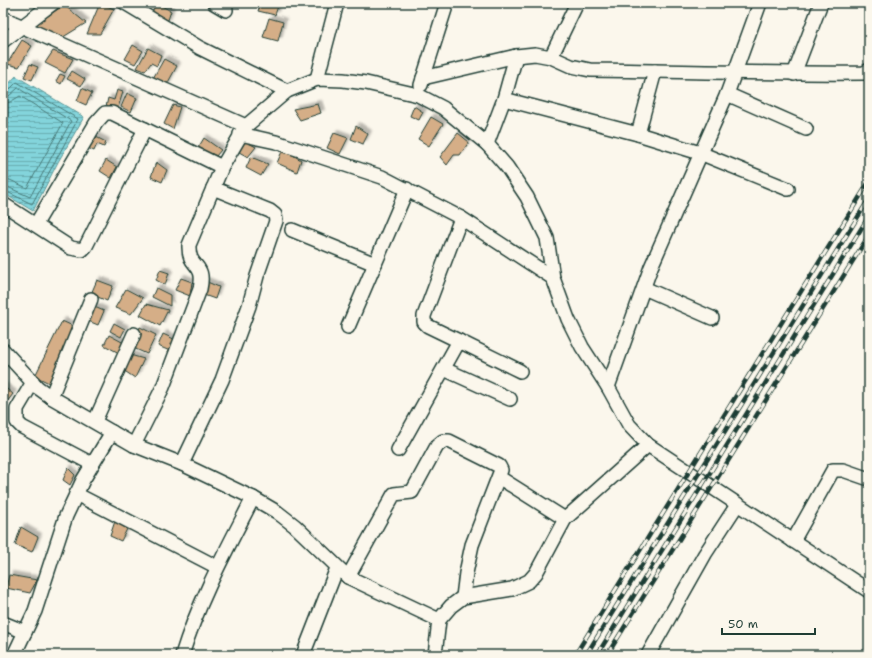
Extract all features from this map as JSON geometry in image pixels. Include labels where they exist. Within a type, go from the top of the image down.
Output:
[{"type":"street","points":[[3,41],[53,3]]},
{"type":"street","points":[[125,3],[200,48],[288,91]]},
{"type":"street","points":[[214,3],[226,10]]},
{"type":"street","points":[[317,80],[337,3]]},
{"type":"street","points":[[418,95],[447,3]]},
{"type":"street","points":[[551,57],[577,3]]},
{"type":"street","points":[[608,387],[659,247],[727,94],[760,3]]},
{"type":"street","points":[[794,74],[821,3]]},
{"type":"street","points":[[3,18],[243,130],[382,177],[461,218],[553,278]]},
{"type":"street","points":[[423,78],[516,56],[535,54],[551,57],[571,66],[590,70],[736,71],[794,74],[864,73],[869,70]]},
{"type":"street","points":[[487,144],[504,99],[516,56]]},
{"type":"street","points":[[638,134],[654,71]]},
{"type":"street","points":[[134,445],[163,387],[200,288],[202,278],[201,272],[190,258],[189,245],[222,167],[243,130],[288,91],[317,80],[351,81],[418,95],[443,108],[487,144],[507,167],[540,221],[550,250],[553,278],[568,319],[582,347],[608,387],[628,425],[648,445],[869,591]]},
{"type":"street","points":[[727,94],[806,129]]},
{"type":"street","points":[[504,99],[638,134],[700,153],[788,189]]},
{"type":"street","points":[[36,224],[100,116],[105,113],[112,113],[222,167]]},
{"type":"street","points":[[3,204],[76,250],[82,250],[86,246],[145,129]]},
{"type":"street","points":[[182,464],[222,380],[249,306],[257,276],[276,221],[275,215],[270,211],[213,188]]},
{"type":"street","points":[[348,326],[407,189]]},
{"type":"street","points":[[461,218],[424,316],[424,322],[428,326],[520,371]]},
{"type":"street","points":[[292,230],[375,264]]},
{"type":"street","points":[[644,288],[712,318]]},
{"type":"street","points":[[51,397],[91,300]]},
{"type":"street","points":[[95,421],[134,334]]},
{"type":"street","points":[[398,450],[459,341]]},
{"type":"street","points":[[3,350],[33,382],[51,397],[95,421],[134,445],[182,464],[253,498],[277,512],[295,526],[348,578],[439,620]]},
{"type":"street","points":[[444,369],[510,399]]},
{"type":"street","points":[[33,382],[17,410],[17,422],[22,427],[92,464]]},
{"type":"street","points":[[14,655],[35,611],[66,516],[92,464],[112,432]]},
{"type":"street","points":[[348,578],[392,496],[397,492],[406,494],[412,492],[439,444],[443,441],[449,441],[499,466],[501,470],[500,478],[468,557],[463,597]]},
{"type":"street","points":[[435,655],[439,620],[451,606],[463,597],[512,589],[529,581],[536,572],[565,519],[648,445]]},
{"type":"street","points":[[793,541],[833,470],[843,470],[869,479]]},
{"type":"street","points":[[500,478],[565,519]]},
{"type":"street","points":[[76,494],[218,567]]},
{"type":"street","points":[[182,655],[198,611],[218,567],[253,498]]},
{"type":"street","points":[[648,655],[705,554],[737,505]]},
{"type":"street","points":[[303,655],[337,568]]},
{"type":"street","points":[[3,623],[25,632]]},
{"type":"water","points":[[16,76],[84,117],[58,162],[33,211],[3,193],[3,90]]},
{"type":"building","points":[[100,3],[114,9],[100,34],[87,34]]},
{"type":"building","points":[[156,3],[171,11],[167,23],[151,15]]},
{"type":"building","points":[[261,3],[279,3],[275,15],[258,11]]},
{"type":"building","points":[[64,5],[86,23],[60,39],[35,25]]},
{"type":"building","points":[[269,18],[283,22],[278,41],[263,37]]},
{"type":"building","points":[[22,40],[32,46],[19,67],[7,64]]},
{"type":"building","points":[[133,45],[143,51],[135,64],[125,59]]},
{"type":"building","points":[[148,48],[161,55],[157,66],[151,63],[145,71],[137,68]]},
{"type":"building","points":[[53,51],[73,59],[65,73],[45,63]]},
{"type":"building","points":[[164,59],[177,66],[165,88],[152,80]]},
{"type":"building","points":[[30,64],[38,67],[32,80],[24,77]]},
{"type":"building","points":[[72,71],[85,79],[81,86],[67,79]]},
{"type":"building","points":[[60,74],[65,76],[61,84],[56,81]]},
{"type":"building","points":[[82,88],[92,93],[86,105],[77,101]]},
{"type":"building","points":[[117,90],[123,92],[117,111],[106,107],[108,98],[114,100]]},
{"type":"building","points":[[127,93],[137,98],[131,112],[121,107]]},
{"type":"building","points":[[318,104],[321,113],[300,120],[293,109]]},
{"type":"building","points":[[173,105],[180,107],[173,129],[164,124]]},
{"type":"building","points":[[414,106],[423,112],[419,120],[410,116]]},
{"type":"building","points":[[431,117],[443,124],[429,146],[418,139]]},
{"type":"building","points":[[356,126],[368,134],[363,144],[351,139]]},
{"type":"building","points":[[334,133],[348,138],[340,154],[327,148]]},
{"type":"building","points":[[458,133],[469,142],[460,155],[454,155],[447,165],[440,157]]},
{"type":"building","points":[[92,135],[106,142],[104,147],[97,144],[94,151],[86,147]]},
{"type":"building","points":[[204,138],[221,150],[216,156],[198,148]]},
{"type":"building","points":[[245,141],[256,147],[248,157],[239,152]]},
{"type":"building","points":[[283,149],[301,160],[297,172],[277,163]]},
{"type":"building","points":[[251,157],[268,164],[261,176],[246,168]]},
{"type":"building","points":[[106,160],[117,167],[111,178],[100,171]]},
{"type":"building","points":[[156,162],[167,170],[162,182],[151,177]]},
{"type":"building","points":[[160,270],[169,273],[165,285],[156,280]]},
{"type":"building","points":[[181,278],[192,282],[190,296],[175,290]]},
{"type":"building","points":[[97,280],[113,286],[107,301],[91,294]]},
{"type":"building","points":[[205,281],[219,287],[215,299],[201,294]]},
{"type":"building","points":[[156,288],[170,295],[170,306],[152,297]]},
{"type":"building","points":[[126,289],[143,298],[131,314],[115,308]]},
{"type":"building","points":[[146,304],[168,310],[160,326],[140,315]]},
{"type":"building","points":[[92,306],[104,311],[98,325],[86,320]]},
{"type":"building","points":[[62,321],[75,327],[49,383],[35,376]]},
{"type":"building","points":[[114,323],[125,329],[121,337],[110,331]]},
{"type":"building","points":[[140,327],[156,335],[147,354],[131,347]]},
{"type":"building","points":[[163,334],[176,340],[170,351],[158,346]]},
{"type":"building","points":[[109,335],[124,343],[119,353],[104,345]]},
{"type":"building","points":[[130,355],[144,359],[135,378],[123,370]]},
{"type":"building","points":[[3,386],[13,394],[3,407]]},
{"type":"building","points":[[68,468],[75,475],[70,485],[63,480]]},
{"type":"building","points":[[115,521],[127,529],[121,541],[110,536]]},
{"type":"building","points":[[21,527],[38,537],[32,552],[15,545]]},
{"type":"building","points":[[9,575],[37,580],[30,593],[6,588]]},
{"type":"waterway","points":[[863,655],[869,650]]},
{"type":"railway","points":[[575,655],[869,182]]},
{"type":"railway","points":[[586,655],[869,199]]},
{"type":"railway","points":[[597,655],[869,216]]},
{"type":"railway","points":[[607,655],[869,235]]}]
